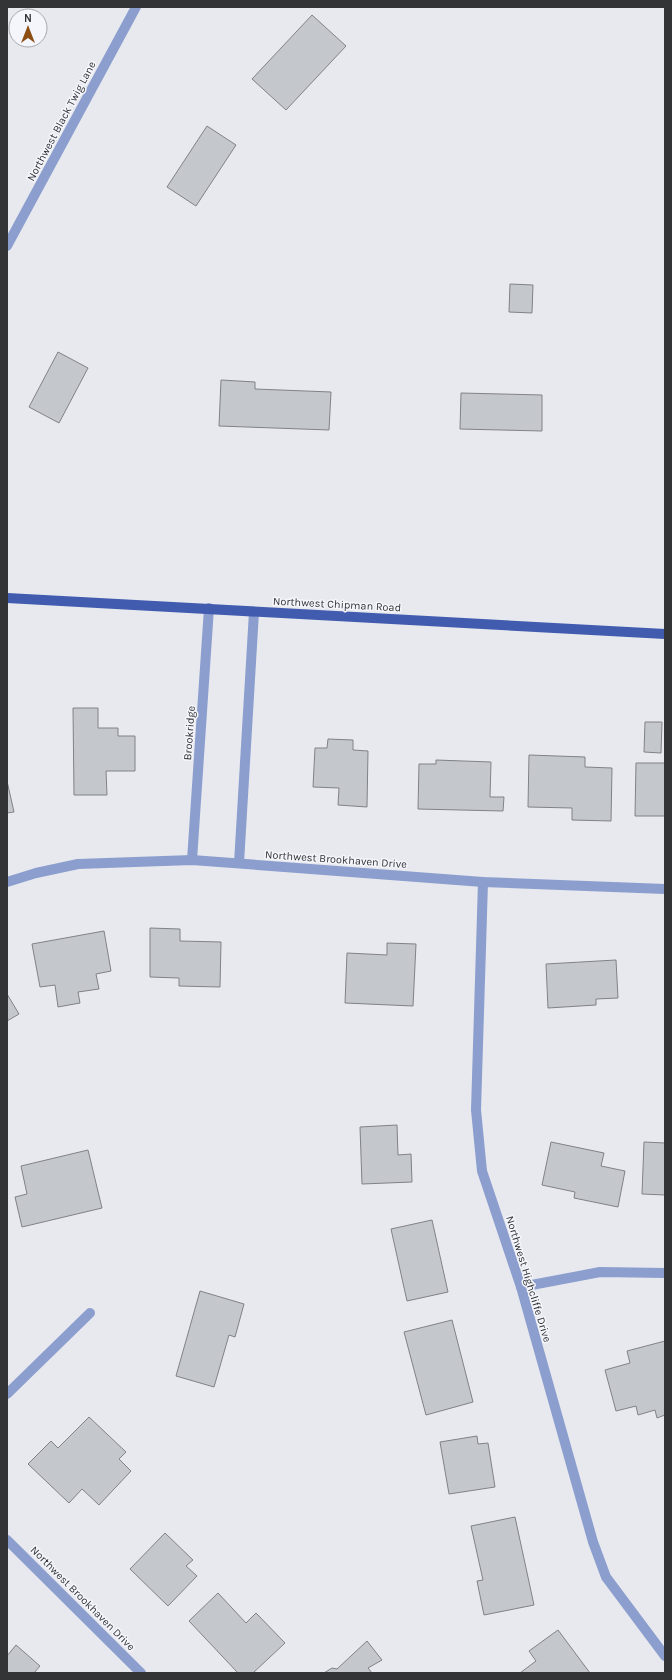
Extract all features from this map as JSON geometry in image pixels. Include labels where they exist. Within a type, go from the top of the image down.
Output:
[{"type":"main road","name":"Northwest Chipman Road","points":[[7,598],[665,634]]},
{"type":"street","name":"Northwest Black Twig Lane","points":[[7,246],[136,7]]},
{"type":"street","name":"Brookridge","points":[[192,860],[209,608]]},
{"type":"street","points":[[240,864],[254,612]]},
{"type":"street","name":"Northwest Brookhaven Drive","points":[[7,882],[36,873],[78,864],[192,860],[483,882],[665,889]]},
{"type":"street","name":"Northwest Highcliffe Drive","points":[[483,882],[476,1110],[482,1170],[521,1287],[593,1542],[606,1578],[665,1656]]},
{"type":"street","points":[[521,1287],[600,1272],[665,1273]]},
{"type":"street","points":[[7,1394],[90,1313]]},
{"type":"street","name":"Northwest Brookhaven Drive","points":[[7,1540],[141,1673]]},
{"type":"building","points":[[312,15],[346,46],[286,110],[252,79]]},
{"type":"building","points":[[207,126],[236,145],[196,206],[167,187]]},
{"type":"building","points":[[510,284],[533,285],[532,313],[509,312]]},
{"type":"building","points":[[58,352],[88,368],[59,423],[29,407]]},
{"type":"building","points":[[221,380],[255,382],[255,389],[331,392],[329,430],[219,426]]},
{"type":"building","points":[[461,393],[542,395],[542,431],[460,429]]},
{"type":"building","points":[[73,708],[98,708],[98,728],[118,728],[118,736],[135,736],[135,771],[106,771],[107,795],[74,795]]},
{"type":"building","points":[[645,722],[662,722],[661,753],[644,752]]},
{"type":"building","points":[[328,739],[353,740],[353,750],[368,751],[367,807],[338,805],[339,788],[313,787],[315,748],[327,748]]},
{"type":"building","points":[[529,755],[585,757],[585,767],[612,768],[611,821],[572,820],[572,808],[528,807]]},
{"type":"building","points":[[436,760],[491,762],[490,797],[504,797],[503,811],[418,809],[419,764],[436,764]]},
{"type":"building","points":[[636,763],[665,763],[665,816],[635,816]]},
{"type":"building","points":[[7,781],[14,812],[7,813]]},
{"type":"building","points":[[150,928],[180,929],[180,941],[221,942],[220,987],[179,986],[179,978],[150,977]]},
{"type":"building","points":[[104,931],[111,971],[96,974],[99,989],[78,992],[80,1003],[58,1007],[55,985],[40,987],[32,944]]},
{"type":"building","points":[[387,943],[416,944],[413,1006],[345,1003],[347,953],[387,955]]},
{"type":"building","points":[[616,960],[618,998],[596,999],[596,1005],[548,1008],[546,964]]},
{"type":"building","points":[[7,994],[19,1014],[7,1021]]},
{"type":"building","points":[[397,1125],[398,1155],[411,1154],[412,1182],[362,1184],[360,1127]]},
{"type":"building","points":[[551,1142],[604,1153],[601,1166],[625,1171],[618,1207],[574,1198],[575,1192],[542,1185]]},
{"type":"building","points":[[644,1142],[665,1143],[665,1195],[642,1194]]},
{"type":"building","points":[[88,1150],[102,1208],[22,1227],[15,1197],[27,1194],[21,1166]]},
{"type":"building","points":[[432,1220],[448,1292],[407,1301],[391,1229]]},
{"type":"building","points":[[200,1291],[244,1304],[235,1337],[229,1335],[214,1387],[176,1376]]},
{"type":"building","points":[[452,1320],[473,1402],[426,1415],[404,1332]]},
{"type":"building","points":[[665,1341],[665,1415],[657,1418],[655,1410],[638,1415],[636,1406],[616,1411],[605,1370],[630,1363],[627,1351]]},
{"type":"building","points":[[89,1417],[126,1452],[119,1459],[131,1471],[99,1505],[82,1489],[69,1503],[28,1464],[51,1441],[58,1448]]},
{"type":"building","points":[[477,1436],[478,1444],[488,1443],[495,1487],[449,1494],[440,1442]]},
{"type":"building","points":[[515,1517],[534,1605],[484,1615],[477,1581],[483,1580],[471,1526]]},
{"type":"building","points":[[165,1533],[193,1560],[186,1566],[197,1576],[168,1606],[130,1569]]},
{"type":"building","points":[[218,1593],[246,1623],[256,1613],[285,1643],[253,1673],[238,1673],[189,1621]]},
{"type":"building","points":[[558,1630],[590,1673],[520,1673],[536,1661],[529,1651]]},
{"type":"building","points":[[367,1641],[382,1660],[368,1668],[372,1673],[324,1673],[332,1668],[337,1669]]},
{"type":"building","points":[[16,1645],[40,1666],[34,1673],[7,1673],[7,1656]]}]
